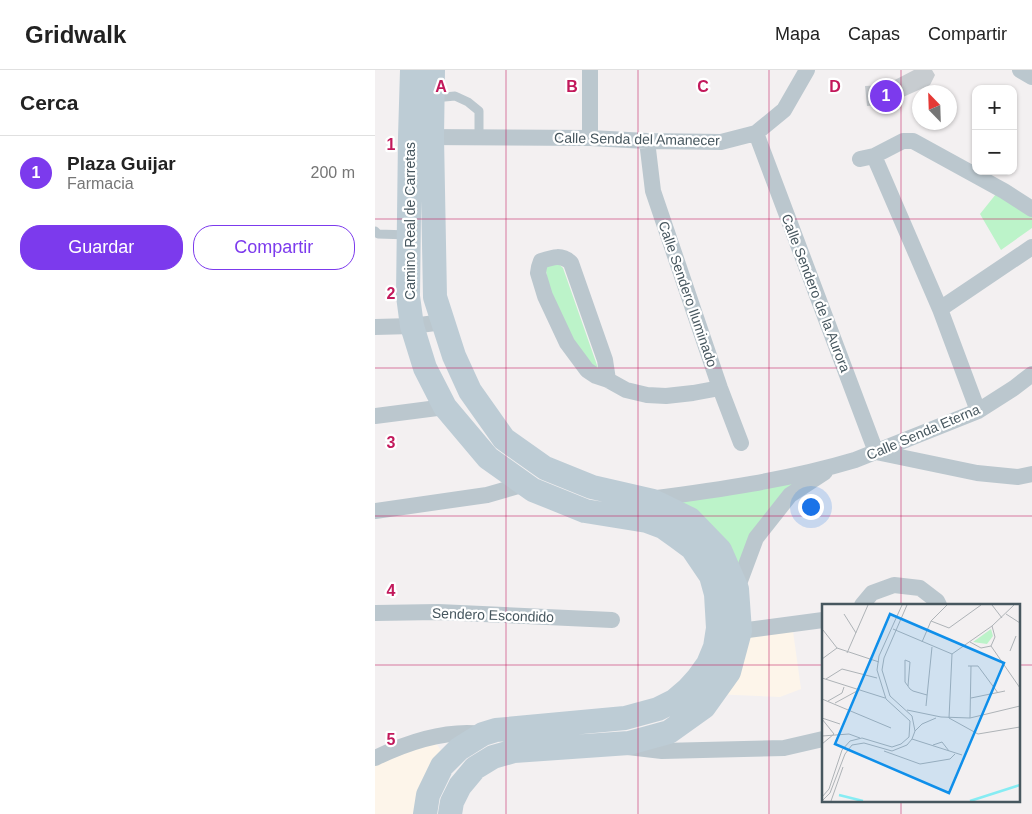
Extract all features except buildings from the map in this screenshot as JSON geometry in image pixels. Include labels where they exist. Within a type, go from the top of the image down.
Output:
[{"type":"street","name":"Camino Real de Carretas","points":[[412,70],[421,137],[435,297],[454,356],[470,391],[504,439],[545,468],[592,487],[653,501],[690,519],[720,550],[737,589],[740,632],[729,672],[704,707],[669,732],[629,743],[514,752],[493,757],[475,768],[460,786],[452,802],[450,814]]},
{"type":"street","name":"Camino Real de Carretas","points":[[425,814],[428,795],[442,766],[459,749],[483,734],[496,730],[625,718],[658,709],[674,701],[688,689],[708,664],[715,647],[718,628],[717,594],[711,576],[693,548],[663,527],[647,521],[585,511],[533,490],[488,458],[445,407],[425,368],[413,326],[408,296],[409,235],[421,137],[433,98],[433,70]]},
{"type":"street","points":[[590,70],[590,138]]},
{"type":"street","name":"Calle Senda del Amanecer","points":[[421,137],[590,138],[721,142],[756,134],[784,110],[807,70]]},
{"type":"street","points":[[1020,70],[1032,77]]},
{"type":"street","name":"Calle Sendero de la Aurora","points":[[756,134],[875,452]]},
{"type":"street","name":"Calle Sendero Iluminado","points":[[647,141],[653,192],[741,444]]},
{"type":"street","points":[[978,411],[940,309],[867,157],[903,141],[913,141],[1004,191],[1032,210]]},
{"type":"street","points":[[940,309],[1032,247]]},
{"type":"street","points":[[609,380],[605,360],[571,263],[561,257],[541,261],[538,273],[543,291],[567,343],[587,370],[626,390],[647,395],[693,394],[720,388]]},
{"type":"street","points":[[408,296],[422,314],[429,313],[435,297]]},
{"type":"street","points":[[375,326],[413,326],[447,332]]},
{"type":"street","points":[[422,359],[428,341],[432,336],[438,336],[447,332]]},
{"type":"street","name":"Calle Senda Eterna","points":[[647,500],[735,487],[836,466],[978,411],[1032,374]]},
{"type":"street","points":[[375,416],[445,407]]},
{"type":"street","points":[[875,452],[977,473],[1018,477],[1032,474]]},
{"type":"street","name":"Calle Senda Eterna","points":[[737,589],[756,538],[784,502],[790,495],[836,466]]},
{"type":"street","points":[[375,511],[487,495],[525,484]]},
{"type":"street","points":[[863,604],[872,593],[894,585],[920,588],[938,604]]},
{"type":"street","name":"Sendero Escondido","points":[[375,613],[438,612],[612,620]]},
{"type":"street","points":[[740,632],[822,620]]},
{"type":"street","points":[[375,758],[426,738],[470,732],[483,734]]},
{"type":"street","points":[[426,738],[434,740],[442,752],[442,766]]},
{"type":"street","points":[[606,745],[663,751],[784,748],[822,739]]},
{"type":"lane","points":[[433,98],[455,96],[468,102],[479,111],[479,137]]},
{"type":"lane","points":[[375,231],[378,234],[409,235]]},
{"type":"shaded area","points":[[792,624],[801,689],[780,697],[713,694],[740,631]]},
{"type":"shaded area","points":[[434,740],[442,752],[425,814],[375,814],[375,758]]},
{"type":"green space","points":[[1000,189],[1032,212],[1032,228],[1001,250],[980,214]]},
{"type":"green space","points":[[558,263],[563,268],[598,368],[591,365],[573,340],[549,289],[545,265]]},
{"type":"green space","points":[[836,465],[790,495],[756,538],[737,589],[653,501]]},
{"type":"place","name":"Plaza Guijar","points":[[886,96]]}]
